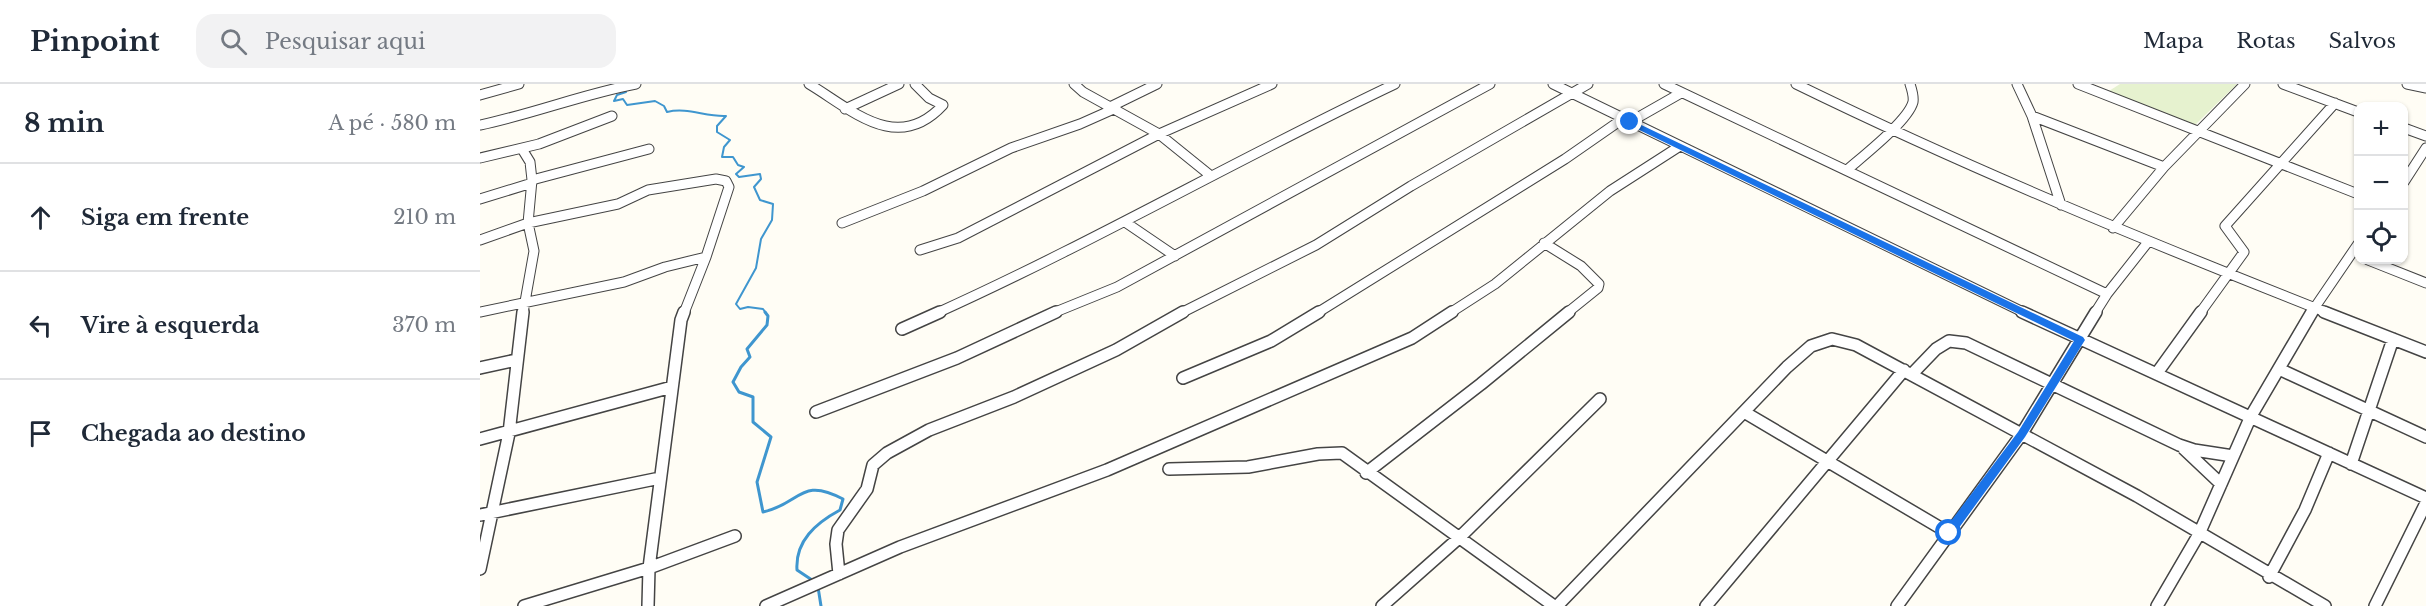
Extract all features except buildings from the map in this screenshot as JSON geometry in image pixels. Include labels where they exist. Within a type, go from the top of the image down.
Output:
[{"type":"street","points":[[480,95],[519,84]]},
{"type":"street","points":[[480,125],[522,116],[604,90],[636,84]]},
{"type":"street","points":[[845,109],[899,84]]},
{"type":"street","points":[[816,85],[845,109],[883,126],[904,129],[943,105],[929,98],[915,84]]},
{"type":"street","points":[[1074,84],[1083,92],[1114,107],[1159,134],[1211,176]]},
{"type":"street","points":[[842,223],[924,191],[1011,148],[1080,124],[1156,84]]},
{"type":"street","points":[[920,250],[958,238],[1159,134],[1272,84]]},
{"type":"street","points":[[902,329],[991,289],[1395,84]]},
{"type":"street","points":[[816,412],[986,345],[1069,305],[1117,287],[1490,84]]},
{"type":"street","points":[[1553,84],[2080,340],[2157,373],[2426,498]]},
{"type":"street","points":[[839,574],[836,540],[843,522],[866,494],[873,480],[873,465],[887,453],[929,430],[1014,397],[1116,350],[1173,317],[1316,245],[1411,186],[1588,84]]},
{"type":"street","points":[[1665,84],[2107,294]]},
{"type":"street","points":[[1847,170],[1913,105],[1910,84]]},
{"type":"street","points":[[2017,84],[2032,116],[2061,206]]},
{"type":"street","points":[[2078,84],[2354,192]]},
{"type":"street","points":[[2113,228],[2164,167],[2245,84]]},
{"type":"street","points":[[2283,84],[2354,111]]},
{"type":"street","points":[[2407,84],[2426,88]]},
{"type":"street","points":[[1802,86],[1890,130],[2061,206],[2228,275],[2426,352]]},
{"type":"street","points":[[1183,378],[1271,341],[1418,252],[1627,120],[1681,93]]},
{"type":"street","points":[[2157,373],[2244,252],[2242,244],[2230,235],[2225,226],[2335,104]]},
{"type":"street","points":[[480,158],[522,149],[612,116]]},
{"type":"street","points":[[2032,116],[2164,167]]},
{"type":"street","points":[[2408,130],[2426,136]]},
{"type":"street","points":[[766,606],[900,547],[1107,470],[1412,338],[1495,284],[1610,191],[1680,146]]},
{"type":"street","points":[[2408,175],[2426,148]]},
{"type":"street","points":[[480,569],[509,433],[516,360],[534,251],[528,223],[532,181],[530,162],[522,149]]},
{"type":"street","points":[[480,199],[532,181],[649,149]]},
{"type":"street","points":[[480,240],[528,223],[618,204],[648,190],[716,179],[726,181],[729,187],[706,257],[681,320],[649,568],[648,606]]},
{"type":"street","points":[[1125,222],[1176,256]]},
{"type":"street","points":[[1896,606],[2021,435],[2107,294],[2148,242]]},
{"type":"street","points":[[1366,473],[1490,377],[1598,288],[1599,284],[1596,280],[1575,262],[1544,243]]},
{"type":"street","points":[[2157,606],[2199,534],[2251,416],[2314,308],[2354,254]]},
{"type":"street","points":[[480,312],[634,280],[665,267],[706,257]]},
{"type":"street","points":[[2379,264],[2426,282]]},
{"type":"street","points":[[1169,469],[1248,467],[1317,454],[1342,453],[1366,473],[1555,606],[1787,367],[1811,346],[1832,339],[1856,345],[2139,497],[2269,577],[2325,606]]},
{"type":"street","points":[[2351,464],[2393,339]]},
{"type":"street","points":[[1706,606],[1908,372],[1949,341],[1966,343],[2179,445],[2194,450],[2233,456]]},
{"type":"street","points":[[480,368],[516,360]]},
{"type":"street","points":[[2279,369],[2426,437]]},
{"type":"street","points":[[480,439],[672,387]]},
{"type":"street","points":[[1382,606],[1460,537],[1600,399]]},
{"type":"street","points":[[1744,412],[1949,533]]},
{"type":"street","points":[[2179,445],[2221,484]]},
{"type":"street","points":[[2269,577],[2306,510],[2329,453]]},
{"type":"street","points":[[480,515],[660,478]]},
{"type":"street","points":[[2375,606],[2426,503]]},
{"type":"street","points":[[524,606],[649,568],[735,536]]},
{"type":"green space","points":[[2120,84],[2237,84],[2193,127],[2109,91]]},
{"type":"waterway","points":[[624,87],[626,92],[617,95],[614,101],[623,99],[627,105],[655,101],[664,106],[667,112],[682,111],[726,116],[717,126],[717,132],[730,140],[724,147],[722,157],[733,157],[738,165],[744,167],[736,174],[739,177],[760,174],[761,179],[754,187],[760,200],[773,204],[772,220],[761,239],[756,268],[736,304],[740,309],[748,307],[763,309],[766,313]]},
{"type":"waterway","points":[[765,312],[768,316],[767,325],[747,349],[750,357],[741,367],[733,382],[739,392],[753,397],[753,422],[771,437],[757,482],[763,512],[809,491],[818,490],[843,499],[840,510],[815,527],[803,542],[800,550],[797,570],[815,582]]},
{"type":"waterway","points":[[818,587],[821,606]]},
{"type":"route","points":[[1630,122],[2080,340],[2021,435],[1949,533]]}]
